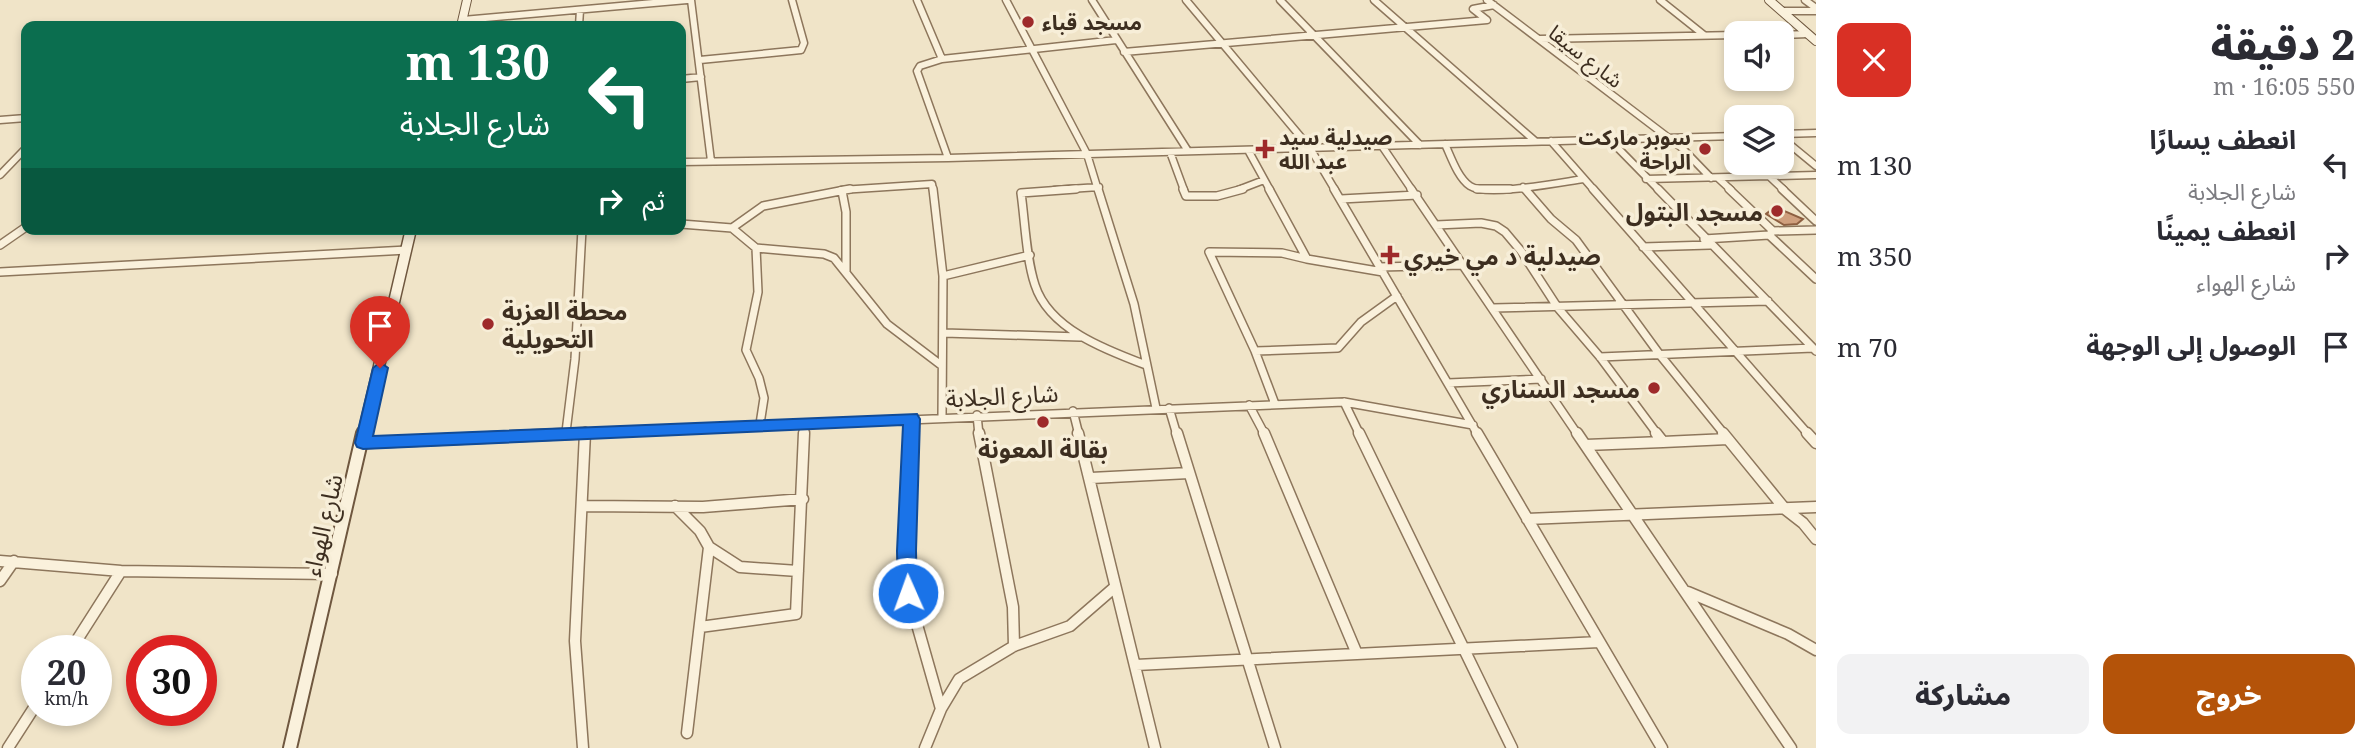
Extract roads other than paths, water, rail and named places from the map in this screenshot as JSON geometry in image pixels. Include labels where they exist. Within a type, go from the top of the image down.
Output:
[{"type":"street","points":[[462,21],[467,0]]},
{"type":"street","points":[[480,21],[689,0],[700,60],[711,161]]},
{"type":"street","points":[[700,60],[801,50],[804,43],[792,0]]},
{"type":"street","points":[[917,0],[942,59]]},
{"type":"street","points":[[1006,0],[1087,154],[1134,304],[1156,408]]},
{"type":"street","points":[[1092,0],[1188,151]]},
{"type":"street","points":[[1186,0],[1310,148],[1662,748]]},
{"type":"street","points":[[1280,0],[1420,145]]},
{"type":"street","points":[[1374,0],[1536,141]]},
{"type":"street","name":"شارع سيقا","points":[[1487,0],[1665,138],[1682,148],[1816,279]]},
{"type":"street","points":[[1660,0],[1704,35]]},
{"type":"street","points":[[1769,0],[1816,41]]},
{"type":"street","points":[[1805,0],[1816,9]]},
{"type":"street","points":[[1124,52],[1487,20],[1473,9],[1494,5]]},
{"type":"street","points":[[1782,11],[1816,9]]},
{"type":"street","points":[[579,21],[580,10]]},
{"type":"street","points":[[1794,35],[1808,34]]},
{"type":"street","points":[[1539,39],[1724,35]]},
{"type":"street","points":[[948,158],[917,71],[920,66],[942,59],[1116,40]]},
{"type":"street","points":[[686,78],[701,77]]},
{"type":"street","points":[[0,120],[21,118]]},
{"type":"street","points":[[1794,135],[1816,133]]},
{"type":"street","points":[[686,162],[948,158],[1724,136]]},
{"type":"street","points":[[1609,139],[1707,242],[1815,349]]},
{"type":"street","points":[[1551,141],[1816,443]]},
{"type":"street","points":[[1445,144],[1472,188],[1487,190],[1584,179]]},
{"type":"street","points":[[1382,146],[1791,748]]},
{"type":"street","points":[[1794,147],[1816,166]]},
{"type":"street","points":[[1248,150],[1307,260]]},
{"type":"street","points":[[1170,152],[1185,196],[1212,199],[1231,195],[1264,180]]},
{"type":"street","points":[[0,175],[21,153]]},
{"type":"street","points":[[1646,179],[1816,175]]},
{"type":"street","points":[[1770,177],[1816,221]]},
{"type":"street","points":[[732,228],[763,206],[872,186],[932,184],[943,276],[942,417]]},
{"type":"street","points":[[1099,187],[1021,193],[1030,256],[1040,298],[1058,320],[1080,337],[1095,346],[1146,365]]},
{"type":"street","points":[[1523,187],[1550,219],[1576,240],[1660,355],[1785,509],[1803,523],[1816,539]]},
{"type":"street","points":[[842,191],[846,212],[846,272]]},
{"type":"street","points":[[1341,199],[1417,195]]},
{"type":"street","points":[[1436,225],[1481,223],[1496,226],[1521,251],[1558,308],[1600,358],[1663,442]]},
{"type":"street","points":[[686,224],[732,228],[756,248],[824,254],[834,258],[887,324],[941,365]]},
{"type":"street","points":[[0,245],[21,230]]},
{"type":"street","points":[[1643,247],[1816,230]]},
{"type":"street","name":"شارع الهواء","points":[[290,748],[410,235]]},
{"type":"street","points":[[566,432],[575,359],[582,235]]},
{"type":"street","points":[[756,248],[758,292],[746,350],[759,378],[764,398],[760,424]]},
{"type":"street","points":[[0,272],[407,250]]},
{"type":"street","points":[[1275,404],[1255,351],[1209,252],[1282,253],[1307,260],[1382,270],[1463,265]]},
{"type":"street","points":[[943,276],[1030,256]]},
{"type":"street","points":[[1255,351],[1338,348],[1361,322],[1397,296]]},
{"type":"street","points":[[1493,308],[1768,301]]},
{"type":"street","points":[[944,333],[1080,337]]},
{"type":"street","points":[[1600,358],[1815,349]]},
{"type":"street","points":[[1448,383],[1541,379]]},
{"type":"street","points":[[1344,402],[1512,748]]},
{"type":"street","name":"شارع الجلابة","points":[[363,443],[566,432],[1344,402],[1473,425]]},
{"type":"street","points":[[1249,405],[1273,449],[1356,654]]},
{"type":"street","points":[[1169,408],[1275,748]]},
{"type":"street","points":[[1073,411],[1155,748]]},
{"type":"street","points":[[977,415],[982,457],[1013,607],[1014,646]]},
{"type":"street","points":[[911,419],[906,551],[908,593],[941,709]]},
{"type":"street","points":[[700,627],[796,614],[803,499],[804,423]]},
{"type":"street","points":[[583,748],[575,641],[584,506],[585,432]]},
{"type":"street","points":[[1586,445],[1728,439]]},
{"type":"street","points":[[1091,478],[1189,473]]},
{"type":"street","points":[[584,506],[702,507],[803,499]]},
{"type":"street","points":[[675,506],[688,523],[708,540],[709,547],[687,733]]},
{"type":"street","points":[[1527,519],[1816,508]]},
{"type":"street","points":[[709,547],[719,557],[738,567],[799,571]]},
{"type":"street","points":[[0,561],[121,571],[332,574]]},
{"type":"street","points":[[0,581],[15,561]]},
{"type":"street","points":[[80,635],[121,571]]},
{"type":"street","points":[[925,748],[941,709],[959,679],[1014,646],[1070,626],[1115,587]]},
{"type":"street","points":[[1685,591],[1714,606],[1788,634],[1816,650]]},
{"type":"street","points":[[1136,665],[1599,642]]},
{"type":"street","points":[[8,748],[22,726]]},
{"type":"place","name":"مسجد قباء","points":[[1028,22]]},
{"type":"place","name":"صيدلية سيد عبد الله","points":[[1265,149]]},
{"type":"place","name":"سوبر ماركت الراحة","points":[[1705,149]]},
{"type":"place","name":"مسجد البتول","points":[[1777,211]]},
{"type":"place","name":"صيدلية د مي خيري","points":[[1390,255]]},
{"type":"place","name":"محطة العزبة التحويلية","points":[[488,324]]},
{"type":"place","name":"مسجد السناري","points":[[1654,388]]},
{"type":"place","name":"بقالة المعونة","points":[[1043,422]]}]
